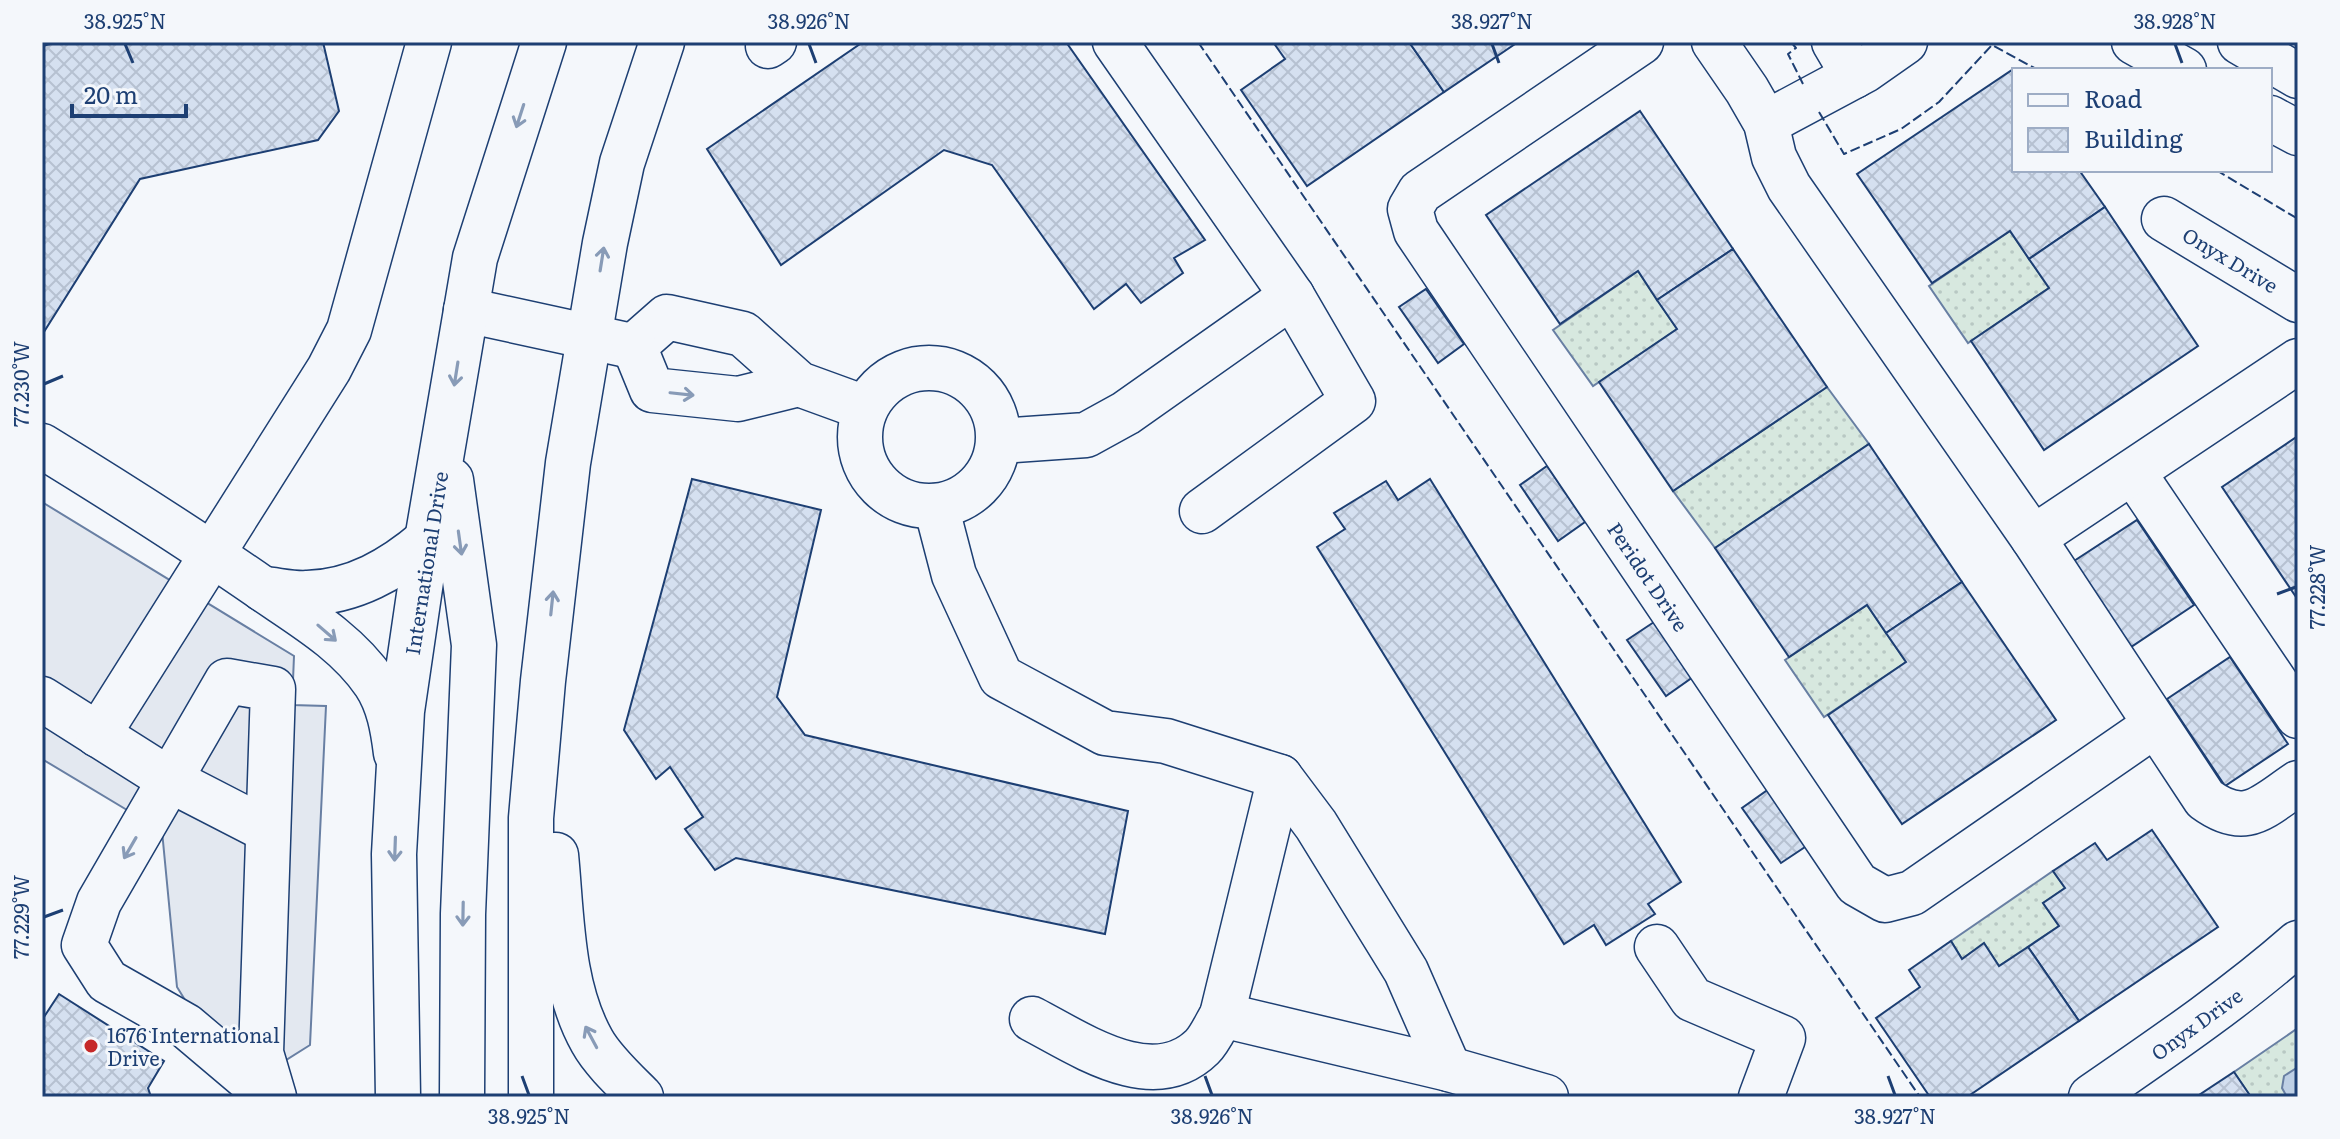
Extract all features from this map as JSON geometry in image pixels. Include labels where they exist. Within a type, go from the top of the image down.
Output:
[{"type":"street","points":[[98,735],[329,369],[349,330],[429,42]]},
{"type":"street","name":"International Drive","points":[[398,1097],[394,854],[402,711],[427,540],[475,258],[544,42]]},
{"type":"street","points":[[531,1097],[531,818],[568,463],[622,163],[662,42]]},
{"type":"street","points":[[1115,42],[1292,296],[1353,401],[1202,511]]},
{"type":"street","name":"Peridot Drive","points":[[1641,42],[1420,192],[1410,209],[1416,231],[1857,884],[1885,900],[1912,893],[2155,725]]},
{"type":"street","points":[[1714,42],[1766,123],[1774,157],[1789,187],[2033,538],[2205,799],[2222,811],[2239,815],[2257,810],[2298,783]]},
{"type":"street","points":[[1766,123],[1844,59],[1886,58],[1905,42]]},
{"type":"street","points":[[2134,42],[2180,68]]},
{"type":"street","points":[[2240,42],[2298,76]]},
{"type":"street","points":[[2272,119],[2298,133]]},
{"type":"street","name":"Onyx Drive","points":[[2164,219],[2298,300]]},
{"type":"street","points":[[999,441],[1086,435],[1126,413],[1292,296]]},
{"type":"street","points":[[466,310],[634,346]]},
{"type":"street","points":[[634,346],[667,317],[743,334],[799,384],[865,408]]},
{"type":"street","points":[[634,346],[652,390],[738,399],[799,384]]},
{"type":"street","points":[[2033,538],[2298,361]]},
{"type":"street","points":[[921,367],[946,368],[968,378],[985,395],[996,417],[999,441],[993,465],[979,485],[960,500],[936,506],[912,504],[890,495],[872,478],[862,456],[859,432],[865,408],[885,383],[898,373],[921,367]]},
{"type":"street","points":[[445,438],[474,645],[463,914],[462,1097]]},
{"type":"street","points":[[42,446],[214,553],[316,624],[359,662],[377,686],[392,722],[398,779]]},
{"type":"street","points":[[2133,472],[2298,716]]},
{"type":"street","points":[[936,506],[954,575],[1001,677],[1105,733],[1166,741],[1280,777],[1316,825],[1406,971],[1449,1069]]},
{"type":"street","points":[[263,589],[307,593],[344,588],[389,569],[427,540]]},
{"type":"street","points":[[227,681],[273,689],[262,1038],[272,1097],[186,1026],[107,981],[84,945],[99,902],[227,681]]},
{"type":"street","points":[[543,681],[556,854],[567,960],[575,1000],[592,1043],[641,1097]]},
{"type":"street","points":[[42,699],[170,780],[267,830]]},
{"type":"street","points":[[1032,1019],[1099,1055],[1133,1065],[1171,1066],[1202,1046],[1222,1015],[1280,777]]},
{"type":"street","name":"Onyx Drive","points":[[2091,1097],[2263,975],[2298,943]]},
{"type":"street","points":[[1657,947],[1692,999],[1783,1038],[1761,1097]]},
{"type":"street","points":[[1222,1015],[1449,1069],[1546,1097]]},
{"type":"street","points":[[186,1026],[262,1038],[295,1082],[302,1097]]},
{"type":"shaded area","points":[[2010,231],[2049,288],[1968,343],[1929,286]]},
{"type":"shaded area","points":[[1638,271],[1677,329],[1593,386],[1553,330]]},
{"type":"shaded area","points":[[1827,387],[1869,444],[1715,548],[1673,491]]},
{"type":"shaded area","points":[[42,502],[294,656],[292,705],[326,706],[310,1045],[240,1089],[177,987],[162,831],[42,759]]},
{"type":"shaded area","points":[[1867,605],[1906,662],[1824,717],[1785,660]]},
{"type":"shaded area","points":[[2053,871],[2065,888],[2043,903],[2059,926],[1999,966],[1984,944],[1962,959],[1951,941]]},
{"type":"shaded area","points":[[2298,1028],[2298,1097],[2251,1097],[2234,1072]]},
{"type":"water","points":[[2298,1067],[2298,1097],[2287,1097],[2282,1088],[2284,1076]]},
{"type":"building","points":[[59,42],[323,42],[339,111],[318,140],[140,179],[42,335],[42,46]]},
{"type":"building","points":[[863,42],[1066,42],[1205,240],[1174,258],[1183,273],[1141,303],[1126,284],[1094,309],[992,165],[944,150],[781,265],[707,149]]},
{"type":"building","points":[[1273,42],[1409,42],[1444,92],[1307,186],[1241,90],[1285,59]]},
{"type":"building","points":[[1409,42],[1518,42],[1444,92]]},
{"type":"building","points":[[2012,70],[2012,172],[2080,172],[2105,207],[2029,259],[2010,231],[1932,283],[1857,174]]},
{"type":"building","points":[[1640,111],[1733,249],[1657,300],[1638,271],[1560,324],[1486,215]]},
{"type":"building","points":[[2105,207],[2198,346],[2044,450],[1971,341],[2049,288],[2029,259]]},
{"type":"building","points":[[1733,249],[1827,387],[1673,491],[1599,382],[1677,329],[1657,300]]},
{"type":"building","points":[[1426,289],[1464,344],[1438,363],[1399,307]]},
{"type":"building","points":[[2298,436],[2298,595],[2296,597],[2222,487]]},
{"type":"building","points":[[1869,444],[1962,582],[1886,633],[1867,605],[1789,657],[1715,548]]},
{"type":"building","points":[[1547,466],[1585,522],[1558,541],[1520,485]]},
{"type":"building","points":[[692,479],[821,510],[777,697],[805,735],[1128,811],[1105,934],[736,858],[715,870],[685,829],[703,817],[670,767],[656,779],[624,730]]},
{"type":"building","points":[[1430,479],[1681,882],[1648,904],[1655,914],[1606,945],[1594,925],[1564,944],[1317,547],[1345,529],[1334,513],[1386,481],[1398,500]]},
{"type":"building","points":[[2137,520],[2194,605],[2131,647],[2074,561]]},
{"type":"building","points":[[1962,582],[2056,720],[1902,824],[1828,715],[1906,662],[1886,633]]},
{"type":"building","points":[[1654,622],[1693,677],[1666,696],[1627,640]]},
{"type":"building","points":[[2230,657],[2288,744],[2225,786],[2167,699]]},
{"type":"building","points":[[1769,789],[1808,845],[1781,863],[1742,808]]},
{"type":"building","points":[[2152,830],[2218,927],[2079,1021],[2028,947],[2059,926],[2043,903],[2065,888],[2053,871],[2095,843],[2107,860]]},
{"type":"building","points":[[1951,941],[1962,959],[1984,943],[1999,966],[2028,947],[2079,1021],[1967,1097],[1930,1097],[1876,1018],[1920,987],[1909,970]]},
{"type":"building","name":"1676 International Drive","points":[[59,994],[164,1061],[148,1088],[151,1097],[42,1097],[42,1020]]},
{"type":"building","points":[[2234,1072],[2251,1097],[2196,1097]]},
{"type":"fence","points":[[1198,42],[1920,1097]]},
{"type":"fence","points":[[1791,42],[1796,48],[1788,54],[1803,84]]},
{"type":"fence","points":[[1819,112],[1844,154],[1901,129],[1939,102],[1992,45],[2034,68]]},
{"type":"fence","points":[[2219,172],[2298,219]]},
{"type":"place","name":"1676 International Drive","points":[[91,1046]]}]
